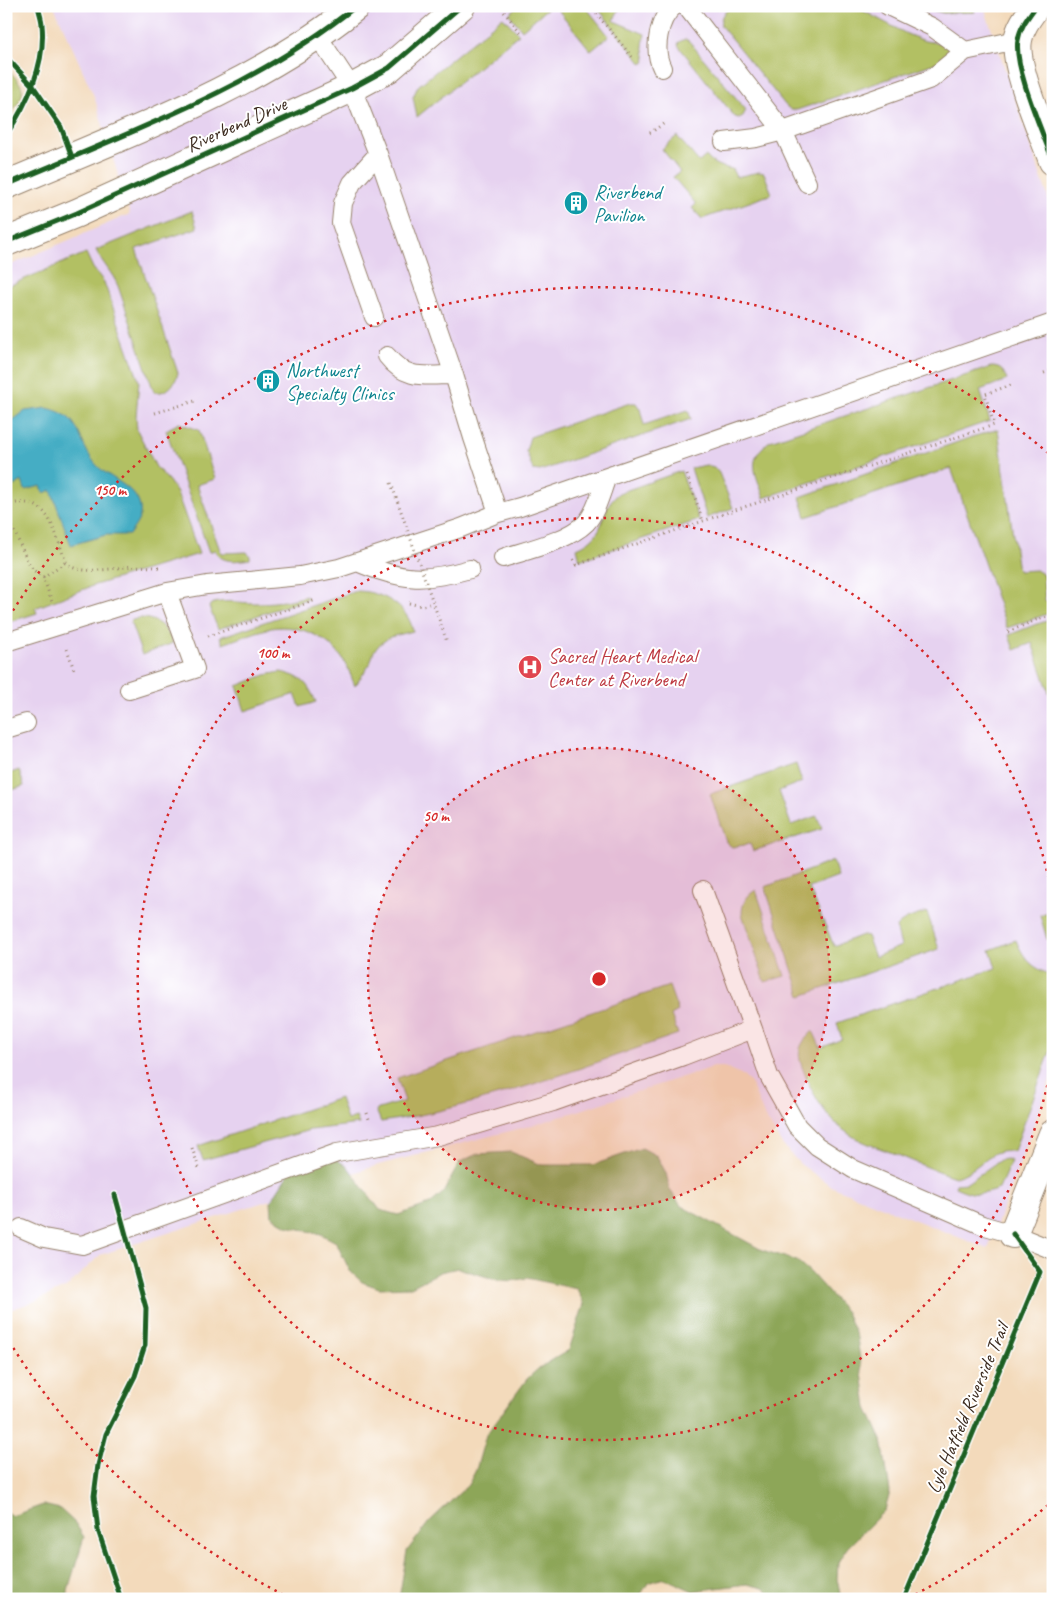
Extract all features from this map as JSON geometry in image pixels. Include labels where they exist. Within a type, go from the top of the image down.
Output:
[{"type":"street","name":"Riverbend Drive","points":[[6,185],[200,101],[280,60],[356,6]]},
{"type":"street","name":"Riverbend Drive","points":[[6,242],[77,213],[352,88],[389,68],[461,6]]},
{"type":"street","points":[[1036,6],[1022,26],[1017,53],[1023,76],[1053,161]]},
{"type":"street","points":[[1013,1234],[1053,1134]]},
{"type":"lane","points":[[662,68],[657,59],[658,37],[669,10],[674,6]]},
{"type":"lane","points":[[686,6],[783,131],[807,183]]},
{"type":"lane","points":[[888,6],[932,27],[965,50]]},
{"type":"lane","points":[[316,35],[352,88],[378,154],[454,375],[498,513]]},
{"type":"lane","points":[[724,142],[756,138],[783,131],[931,79],[965,50],[1018,40]]},
{"type":"lane","points":[[374,318],[341,222],[343,203],[352,183],[378,154]]},
{"type":"lane","points":[[6,642],[167,592],[300,576],[339,568],[461,528],[498,513],[1053,323]]},
{"type":"lane","points":[[387,356],[400,370],[416,375],[454,375]]},
{"type":"lane","points":[[503,558],[569,536],[586,523],[597,506],[607,477]]},
{"type":"lane","points":[[358,562],[381,572],[407,579],[445,576],[470,569]]},
{"type":"lane","points":[[128,690],[195,669],[167,592]]},
{"type":"lane","points":[[6,729],[26,723]]},
{"type":"lane","points":[[703,890],[769,1076],[797,1126],[816,1146],[853,1169],[982,1225],[1013,1234],[1053,1250]]},
{"type":"lane","points":[[22,1228],[44,1238],[82,1245],[337,1153],[438,1136],[553,1102],[752,1029]]},
{"type":"path","points":[[590,6],[638,65]]},
{"type":"path","points":[[504,12],[522,35]]},
{"type":"path","points":[[650,133],[666,122]]},
{"type":"path","points":[[1044,373],[1053,370]]},
{"type":"path","points":[[571,558],[576,565],[994,425],[985,394],[1014,384]]},
{"type":"path","points":[[155,413],[195,400]]},
{"type":"path","points":[[685,470],[703,521]]},
{"type":"path","points":[[391,483],[447,642]]},
{"type":"path","points":[[6,505],[27,502],[35,504],[44,512],[51,520],[66,562],[72,567],[79,569],[135,566],[163,567]]},
{"type":"path","points":[[6,513],[28,562],[33,570],[43,577],[49,596]]},
{"type":"path","points":[[43,577],[66,562]]},
{"type":"path","points":[[203,638],[324,597]]},
{"type":"path","points":[[406,602],[414,606],[421,606],[439,601]]},
{"type":"path","points":[[1008,632],[1036,620],[1053,616]]},
{"type":"path","points":[[65,644],[74,670]]},
{"type":"path","points":[[192,1148],[199,1168]]},
{"type":"shaded area","name":"Sacred Heart Medical Center at Riverbend","points":[[54,6],[994,6],[985,10],[1053,212],[1053,1072],[988,1249],[833,1187],[800,1164],[781,1143],[764,1115],[751,1083],[741,1074],[724,1067],[713,1067],[537,1124],[378,1165],[100,1255],[67,1287],[33,1302],[6,1311],[6,267],[130,214],[94,96]]},
{"type":"green space","points":[[518,6],[550,6],[522,30],[509,14]]},
{"type":"green space","points":[[555,6],[585,6],[609,36],[591,51]]},
{"type":"green space","points":[[596,6],[620,6],[614,21],[645,34],[643,45],[646,61],[642,64]]},
{"type":"green space","points":[[733,6],[854,6],[907,34],[925,41],[949,44],[955,52],[947,59],[797,110],[791,110],[721,26],[723,14]]},
{"type":"green space","points":[[917,6],[973,6],[975,12],[943,13]]},
{"type":"green space","points":[[503,17],[519,34],[417,117],[413,97],[418,86]]},
{"type":"green space","points":[[685,39],[689,41],[746,110],[743,116],[735,117],[680,48],[679,42]]},
{"type":"green space","points":[[6,68],[19,83],[22,88],[22,94],[6,121]]},
{"type":"green space","points":[[677,136],[699,162],[706,156],[711,162],[732,169],[736,177],[759,172],[764,173],[772,194],[702,219],[692,208],[696,204],[673,177],[680,172],[662,149]]},
{"type":"green space","points":[[192,211],[197,228],[136,249],[178,373],[170,388],[163,392],[154,392],[118,286],[96,250]]},
{"type":"green space","points":[[86,253],[93,268],[104,282],[139,381],[136,417],[137,430],[156,467],[177,493],[199,554],[95,585],[35,608],[37,613],[6,623],[6,287]]},
{"type":"green space","points":[[991,367],[1002,370],[1007,380],[980,390],[990,421],[764,498],[756,474],[755,461],[757,454],[770,441]]},
{"type":"green space","points":[[630,403],[636,403],[640,409],[644,425],[688,410],[691,419],[540,471],[533,470],[526,451],[530,437]]},
{"type":"green space","points":[[179,423],[199,430],[215,479],[197,485],[221,553],[247,552],[250,559],[225,560],[215,550],[209,552],[166,430]]},
{"type":"green space","points":[[998,429],[1018,571],[1036,570],[1043,574],[1045,601],[1053,601],[1053,612],[1007,628],[951,468],[806,517],[800,497]]},
{"type":"green space","points":[[706,465],[714,467],[719,473],[733,508],[707,518],[691,468]]},
{"type":"green space","points":[[681,471],[699,520],[580,560],[577,548],[595,536],[612,499],[619,493]]},
{"type":"green space","points":[[356,591],[374,594],[392,601],[405,614],[413,631],[390,637],[380,644],[374,651],[370,664],[355,686],[342,658],[327,643],[309,632],[288,627],[277,627],[223,644],[220,637]]},
{"type":"green space","points":[[306,596],[308,598],[218,629],[209,607],[211,604],[222,602],[267,603]]},
{"type":"green space","points":[[145,618],[160,624],[173,643],[142,655],[130,621]]},
{"type":"green space","points":[[1053,619],[1053,704],[1032,643],[1014,650],[1009,635]]},
{"type":"green space","points":[[281,672],[303,681],[316,702],[300,707],[295,694],[245,711],[237,686],[265,675]]},
{"type":"green space","points":[[796,764],[802,782],[779,791],[791,825],[817,816],[822,829],[753,851],[750,844],[732,847],[726,842],[710,794]]},
{"type":"green space","points":[[19,770],[24,786],[6,792],[6,775]]},
{"type":"green space","points":[[833,861],[838,877],[809,888],[834,946],[862,935],[867,936],[875,957],[901,946],[896,927],[899,924],[927,912],[939,949],[801,996],[765,887]]},
{"type":"green space","points":[[756,890],[785,976],[765,982],[742,914],[745,900]]},
{"type":"green space","points":[[1053,910],[1053,945],[1047,939],[1040,915]]},
{"type":"green space","points":[[1016,940],[1030,962],[1040,970],[1053,976],[1053,1044],[1014,1151],[996,1153],[969,1172],[955,1177],[860,1140],[835,1123],[823,1109],[806,1077],[801,1063],[799,1052],[807,1037],[813,1031],[821,1048],[842,1039],[837,1023],[996,968],[990,950]]},
{"type":"green space","points":[[669,986],[678,1011],[671,1015],[678,1034],[531,1085],[457,1107],[381,1122],[376,1110],[405,1101],[397,1078]]},
{"type":"green space","points":[[340,1098],[347,1120],[356,1117],[359,1124],[310,1130],[203,1160],[198,1146]]},
{"type":"green space","points":[[642,1148],[657,1156],[666,1173],[670,1190],[681,1206],[762,1250],[797,1261],[810,1272],[846,1312],[857,1338],[867,1408],[882,1440],[890,1492],[885,1510],[847,1548],[838,1562],[837,1579],[841,1599],[776,1599],[763,1588],[747,1584],[693,1591],[664,1578],[648,1583],[638,1599],[399,1599],[407,1551],[429,1522],[468,1485],[476,1470],[486,1435],[527,1379],[539,1368],[569,1350],[584,1304],[577,1289],[527,1278],[511,1281],[494,1279],[458,1268],[440,1272],[411,1287],[379,1288],[362,1282],[350,1271],[336,1242],[321,1234],[287,1226],[272,1216],[271,1201],[299,1157],[315,1152],[333,1157],[348,1167],[380,1210],[398,1215],[430,1204],[443,1193],[460,1162],[477,1154],[511,1152],[542,1165],[593,1165]]},
{"type":"green space","points":[[1006,1159],[1011,1161],[999,1189],[977,1194],[955,1187],[956,1184],[967,1183],[1000,1160]]},
{"type":"green space","points":[[43,1505],[60,1509],[75,1523],[84,1537],[68,1590],[68,1599],[6,1599],[6,1512],[12,1516]]},
{"type":"water","points":[[47,408],[67,416],[73,422],[94,462],[133,493],[137,499],[140,515],[138,522],[129,535],[106,535],[71,545],[51,490],[44,493],[41,486],[25,490],[22,481],[14,486],[6,468],[6,430],[9,423],[25,411]]},
{"type":"cycle path","points":[[6,135],[28,97],[38,69],[42,39],[42,23],[38,6]]},
{"type":"cycle path","points":[[6,185],[142,128],[232,85],[317,35],[356,6]]},
{"type":"cycle path","points":[[6,242],[77,213],[352,88],[389,68],[461,6]]},
{"type":"cycle path","points":[[1036,6],[1021,31],[1018,40],[1018,52],[1024,82],[1053,161]]},
{"type":"cycle path","points":[[6,57],[33,86],[61,127],[72,157]]},
{"type":"cycle path","points":[[115,1195],[146,1308],[145,1345],[135,1376],[106,1434],[98,1465],[94,1496],[98,1530],[121,1599]]},
{"type":"cycle path","name":"Lyle Hatfield Riverside Trail","points":[[904,1599],[1040,1272],[1013,1234]]},
{"type":"place","name":"Riverbend Pavilion","points":[[576,203]]},
{"type":"place","name":"Northwest Specialty Clinics","points":[[268,381]]},
{"type":"place","name":"Sacred Heart Medical Center at Riverbend","points":[[530,667]]}]
